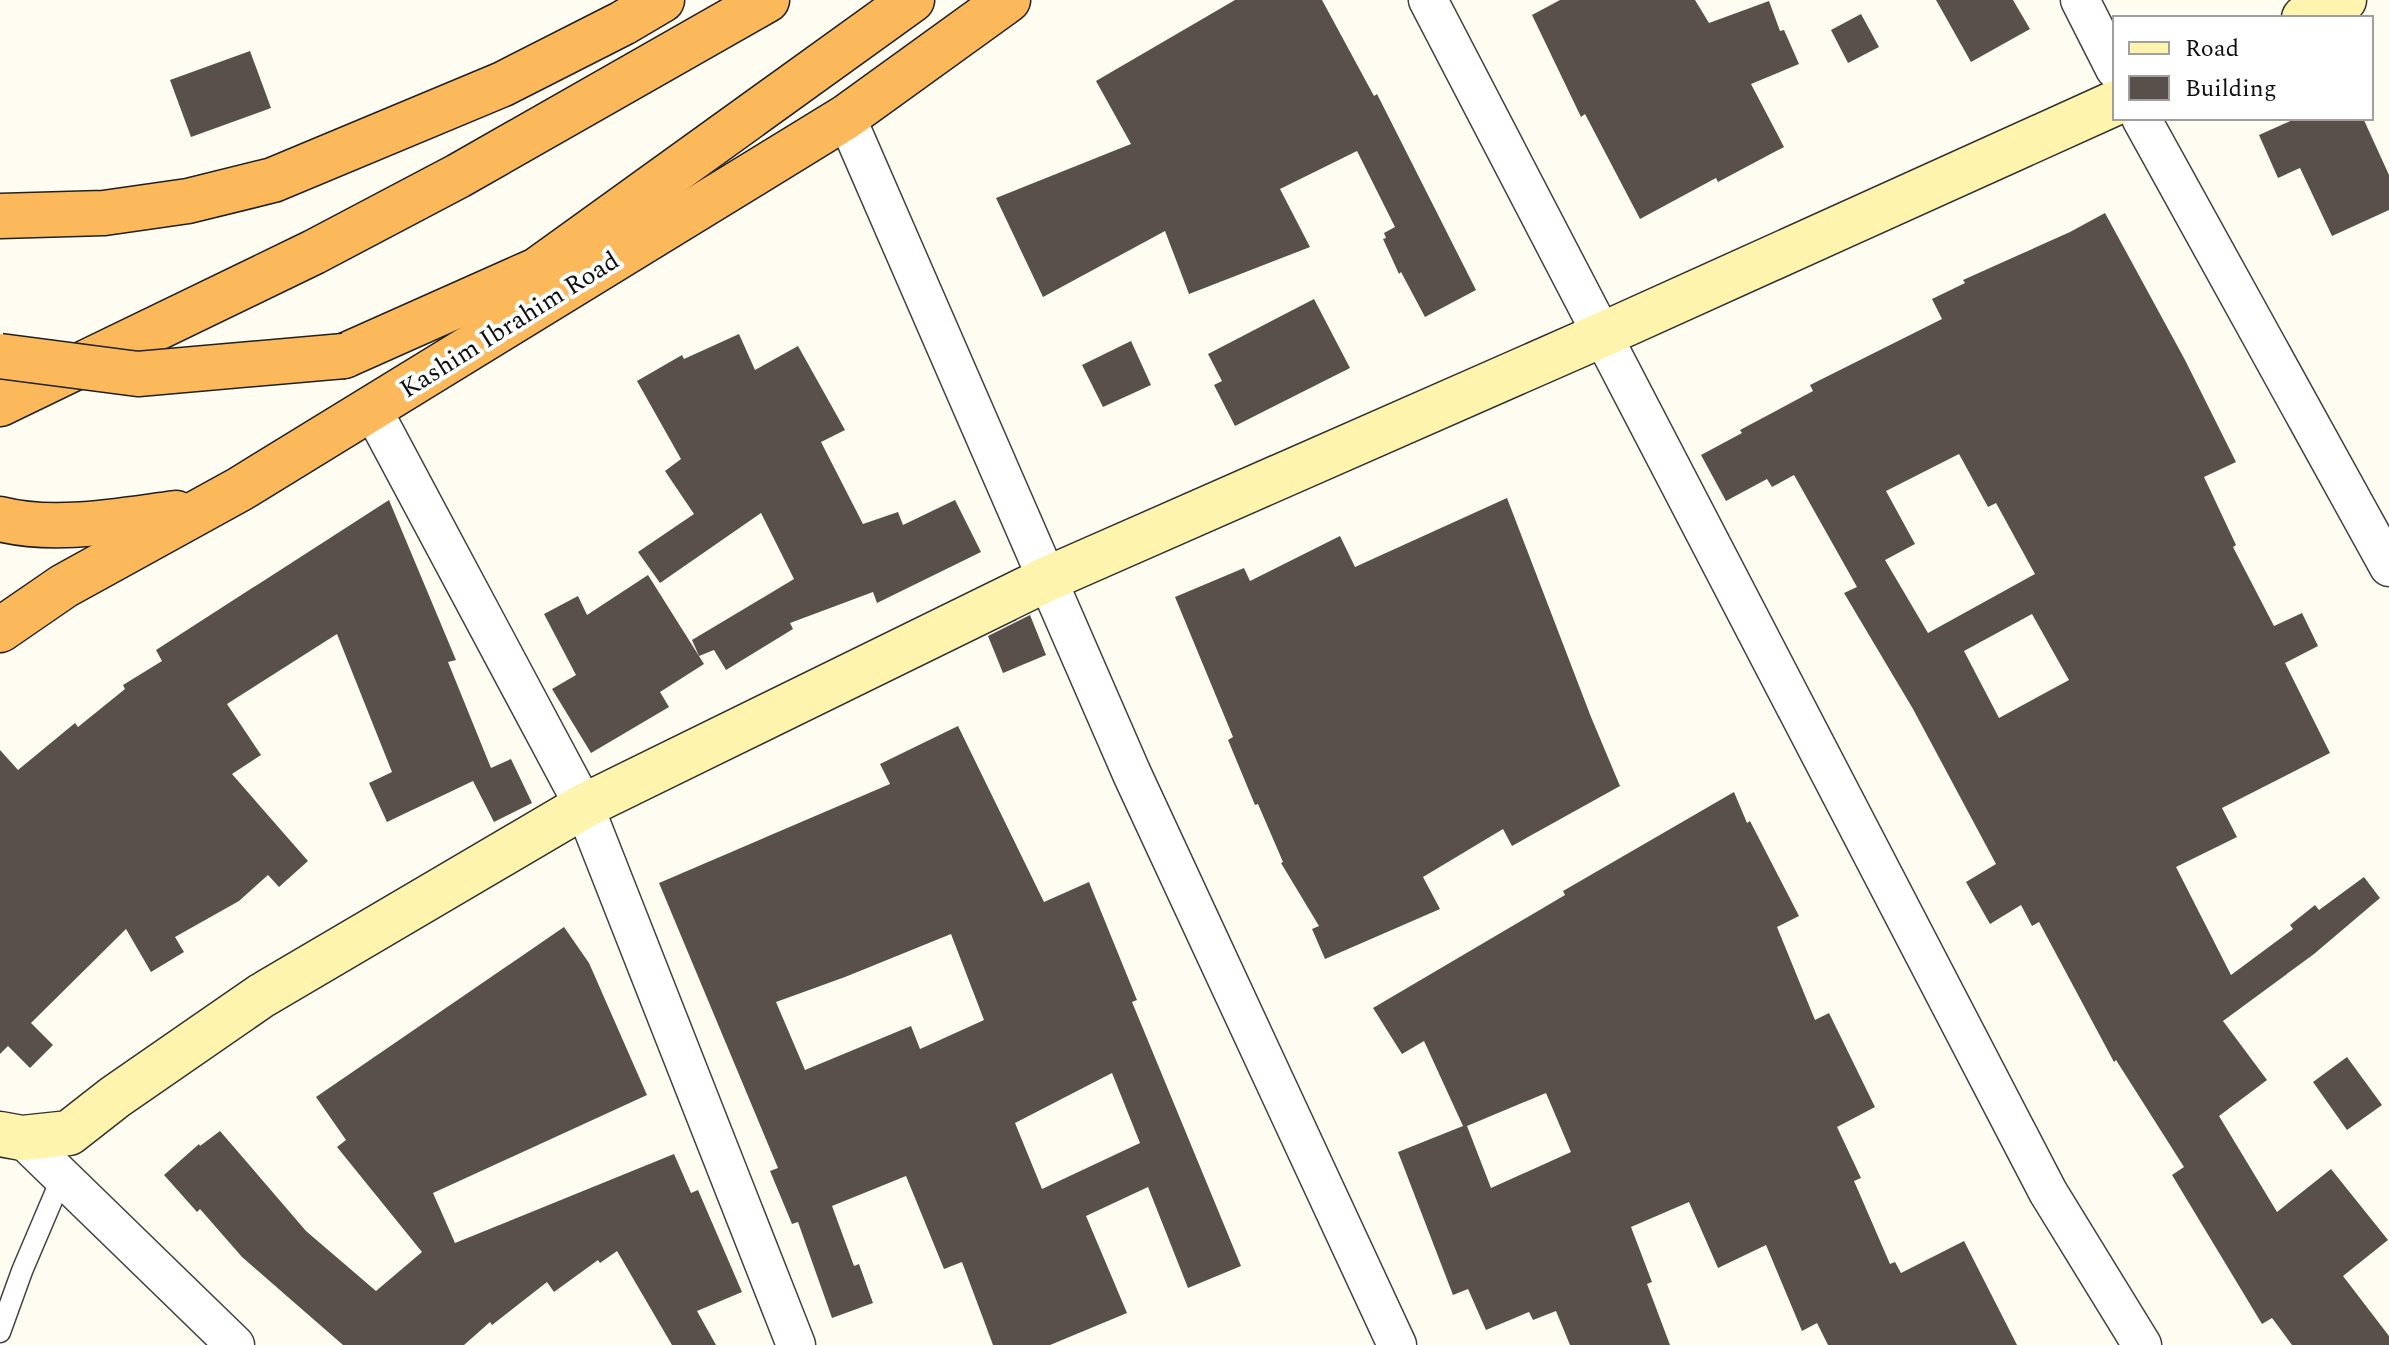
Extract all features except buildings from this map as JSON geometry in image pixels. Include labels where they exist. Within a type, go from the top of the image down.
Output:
[{"type":"highway","points":[[0,216],[118,211],[188,201],[273,180],[503,84],[662,0]]},
{"type":"highway","points":[[2,402],[327,245],[458,176],[767,0]]},
{"type":"highway","points":[[0,356],[138,374],[344,356],[537,270],[912,0]]},
{"type":"highway","name":"Kashim Ibrahim Road","points":[[0,630],[64,586],[240,489],[846,117],[1008,0]]},
{"type":"highway","points":[[0,519],[87,525],[202,510]]},
{"type":"main road","points":[[2308,16],[2344,0]]},
{"type":"main road","points":[[11,1136],[69,1133],[115,1097],[261,996],[584,806],[1047,579],[1604,334],[2113,104]]},
{"type":"street","points":[[1428,0],[2048,1192],[2142,1345]]},
{"type":"street","points":[[2080,0],[2113,65]]},
{"type":"street","points":[[846,117],[1132,774],[1397,1345]]},
{"type":"street","points":[[2142,120],[2389,567]]},
{"type":"street","points":[[372,409],[584,806],[796,1345]]},
{"type":"street","points":[[11,1136],[62,1177],[235,1345]]},
{"type":"lane","points":[[0,1332],[62,1177]]}]
